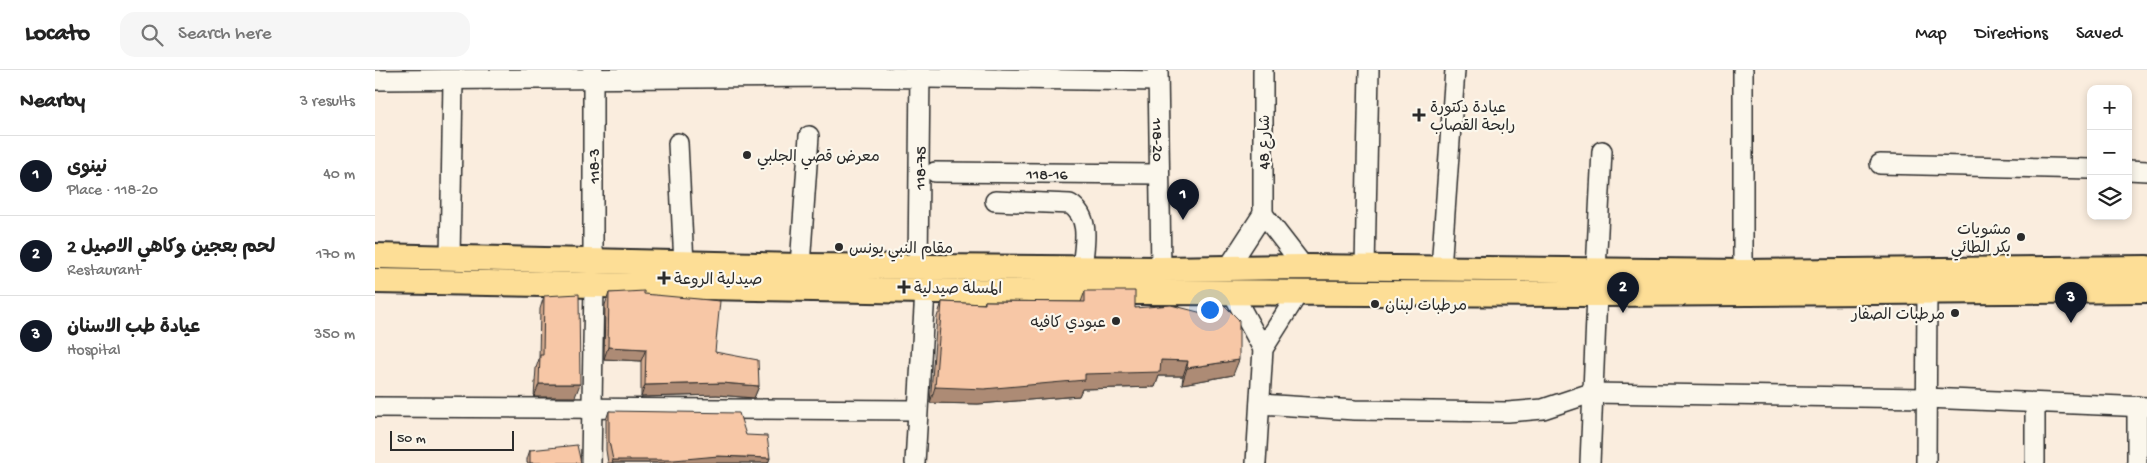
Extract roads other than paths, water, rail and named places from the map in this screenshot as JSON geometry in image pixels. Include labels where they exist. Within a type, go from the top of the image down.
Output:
[{"type":"main road","points":[[375,256],[450,259],[593,274],[925,291],[1828,294],[1927,291],[2147,290]]},
{"type":"main road","points":[[375,281],[593,274],[684,264],[1743,272],[2147,268]]},
{"type":"street","name":"شارع 48","points":[[1263,70],[1263,214]]},
{"type":"street","points":[[1365,268],[1369,70]]},
{"type":"street","points":[[1441,269],[1455,70]]},
{"type":"street","points":[[1743,70],[1743,272]]},
{"type":"street","points":[[375,80],[453,80],[593,74],[847,73],[1158,76]]},
{"type":"street","name":"118-3","points":[[591,463],[593,74]]},
{"type":"street","name":"118-75","points":[[918,267],[920,74]]},
{"type":"street","name":"118-20","points":[[1158,76],[1161,269]]},
{"type":"street","points":[[450,259],[453,80]]},
{"type":"street","points":[[800,266],[809,136]]},
{"type":"street","points":[[678,143],[684,264]]},
{"type":"street","points":[[1596,271],[1602,151]]},
{"type":"street","points":[[1880,164],[2087,169]]},
{"type":"street","points":[[2132,170],[2147,171]]},
{"type":"street","name":"118-16","points":[[935,172],[1159,174]]},
{"type":"street","points":[[995,201],[1070,204],[1077,208],[1084,219],[1085,232],[1082,268]]},
{"type":"street","points":[[1228,268],[1263,214],[1304,268]]},
{"type":"street","points":[[915,463],[925,291]]},
{"type":"street","points":[[1926,463],[1927,291]]},
{"type":"street","points":[[1232,292],[1263,349]]},
{"type":"street","points":[[1256,463],[1263,349],[1299,292]]},
{"type":"street","points":[[1590,463],[1591,393],[1597,294]]},
{"type":"street","points":[[1260,404],[1355,410],[1508,412],[1543,409],[1591,393],[1926,398],[2142,407],[2137,463]]},
{"type":"street","points":[[2035,402],[2035,463]]},
{"type":"street","points":[[375,408],[917,410]]},
{"type":"place","name":"عيادة دكتورة رابحة القصاب","points":[[1419,115]]},
{"type":"place","name":"معرض قصي الجلبي","points":[[747,155]]},
{"type":"place","name":"نينوى","points":[[1183,220]]},
{"type":"place","name":"مشويات بكر الطائي","points":[[2021,237]]},
{"type":"place","name":"مقام النبي يونس","points":[[839,247]]},
{"type":"place","name":"صيدلية الروعة","points":[[664,278]]},
{"type":"place","name":"المسلة صيدلية","points":[[904,287]]},
{"type":"place","name":"مرطبات لبنان","points":[[1375,304]]},
{"type":"place","name":"لحم بعجين وكاهي الاصيل 2","points":[[1623,313]]},
{"type":"place","name":"مرطبات الصفار","points":[[1955,313]]},
{"type":"place","name":"عبودي كافيه","points":[[1116,321]]},
{"type":"place","name":"عيادة طب الاسنان","points":[[2071,323]]}]
